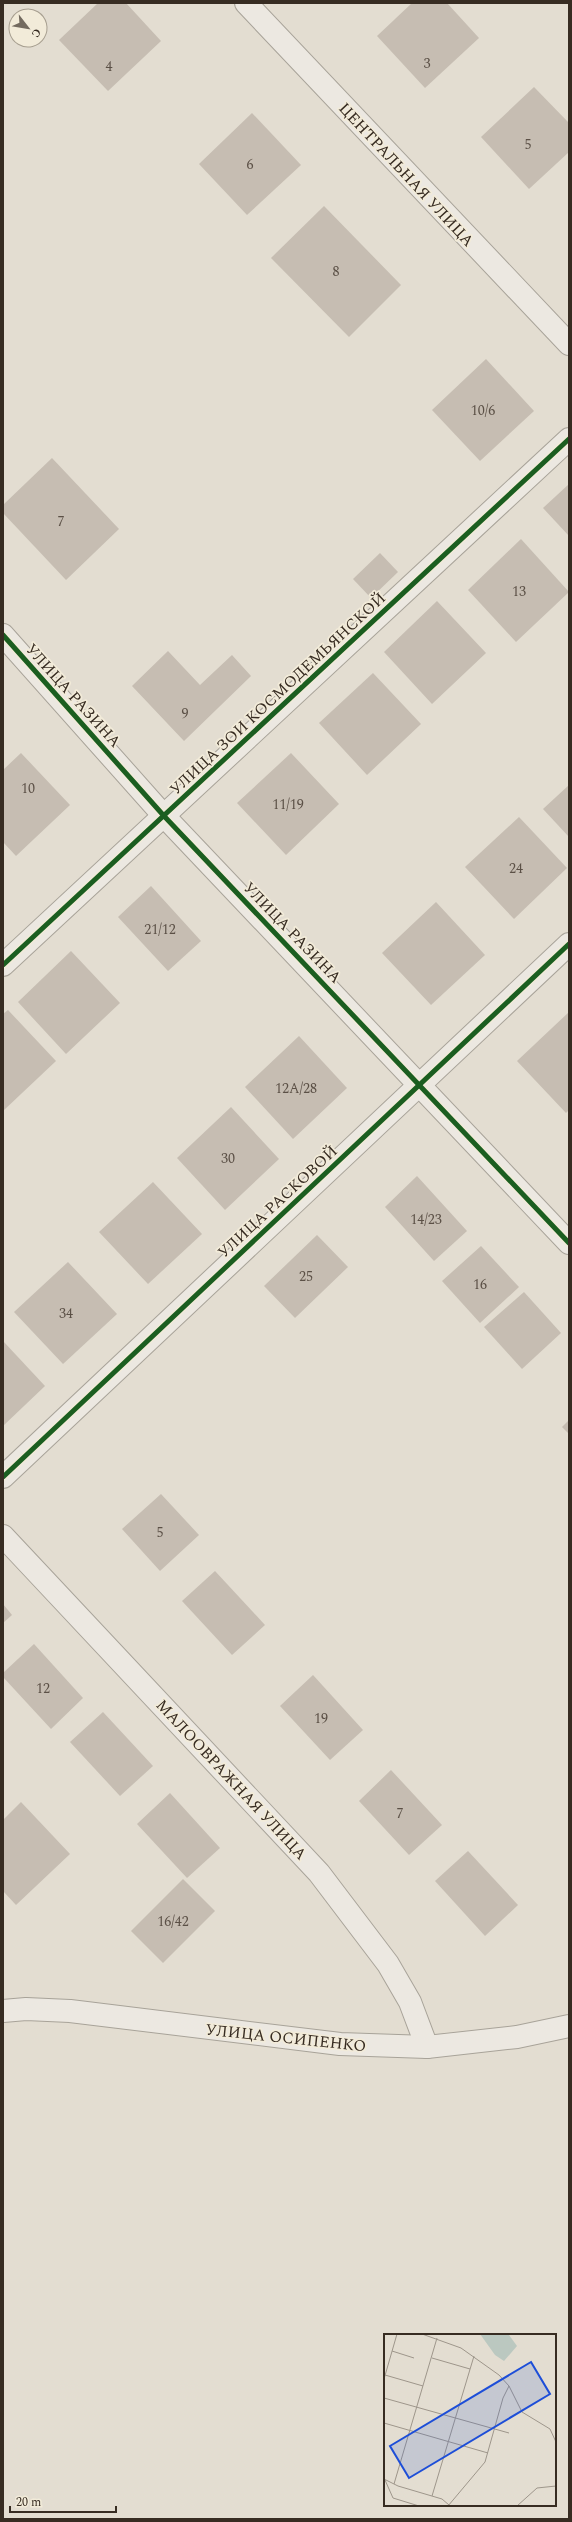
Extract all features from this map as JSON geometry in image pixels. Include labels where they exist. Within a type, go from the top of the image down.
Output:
[{"type":"street","name":"ЦЕНТРАЛЬНАЯ УЛИЦА","points":[[246,3],[569,344]]},
{"type":"street","name":"УЛИЦА ЗОИ КОСМОДЕМЬЯНСКОЙ","points":[[3,965],[569,439]]},
{"type":"street","name":"УЛИЦА РАЗИНА","points":[[3,635],[164,816],[420,1084],[569,1243]]},
{"type":"street","name":"УЛИЦА РАСКОВОЙ","points":[[3,1477],[569,944]]},
{"type":"street","name":"МАЛООВРАЖНАЯ УЛИЦА","points":[[3,1536],[319,1873],[388,1964],[410,2002],[427,2047]]},
{"type":"street","name":"УЛИЦА ОСИПЕНКО","points":[[3,2011],[26,2009],[70,2011],[340,2044],[427,2047],[517,2037],[569,2026]]},
{"type":"building","points":[[98,3],[126,3],[161,41],[108,91],[59,40]]},
{"type":"building","points":[[412,3],[447,3],[479,38],[425,88],[377,36]]},
{"type":"building","points":[[534,87],[569,123],[569,152],[529,189],[481,137]]},
{"type":"building","points":[[252,113],[301,165],[247,215],[199,164]]},
{"type":"building","points":[[324,206],[401,285],[349,337],[271,258]]},
{"type":"building","points":[[486,359],[534,411],[480,461],[432,410]]},
{"type":"building","points":[[52,458],[119,529],[66,580],[3,513],[3,505]]},
{"type":"building","points":[[569,484],[569,536],[543,508]]},
{"type":"building","points":[[521,539],[569,592],[516,642],[468,590]]},
{"type":"building","points":[[380,553],[398,572],[371,598],[353,579]]},
{"type":"building","points":[[437,601],[486,653],[432,704],[384,652]]},
{"type":"building","points":[[168,651],[200,685],[232,655],[251,676],[184,741],[132,686]]},
{"type":"building","points":[[373,673],[421,724],[367,775],[319,723]]},
{"type":"building","points":[[21,753],[70,805],[16,856],[3,842],[3,770]]},
{"type":"building","points":[[291,753],[339,804],[286,855],[237,803]]},
{"type":"building","points":[[569,785],[569,837],[543,809]]},
{"type":"building","points":[[519,817],[567,868],[514,919],[465,867]]},
{"type":"building","points":[[151,886],[201,941],[168,971],[118,917]]},
{"type":"building","points":[[436,902],[485,955],[431,1005],[382,953]]},
{"type":"building","points":[[71,951],[120,1003],[66,1054],[18,1002]]},
{"type":"building","points":[[8,1010],[56,1061],[3,1111],[3,1014]]},
{"type":"building","points":[[569,1012],[569,1110],[566,1113],[517,1061]]},
{"type":"building","points":[[299,1036],[347,1088],[293,1139],[245,1087]]},
{"type":"building","points":[[231,1107],[279,1159],[225,1210],[177,1158]]},
{"type":"building","points":[[417,1176],[467,1231],[434,1261],[385,1207]]},
{"type":"building","points":[[153,1182],[202,1234],[148,1284],[99,1232]]},
{"type":"building","points":[[317,1235],[348,1267],[295,1318],[264,1286]]},
{"type":"building","points":[[481,1246],[519,1287],[480,1323],[442,1281]]},
{"type":"building","points":[[68,1262],[117,1314],[63,1364],[14,1312]]},
{"type":"building","points":[[524,1292],[561,1333],[522,1369],[484,1327]]},
{"type":"building","points":[[3,1341],[45,1386],[3,1426]]},
{"type":"building","points":[[569,1420],[569,1434],[562,1427]]},
{"type":"building","points":[[161,1494],[199,1535],[160,1571],[122,1529]]},
{"type":"building","points":[[215,1571],[265,1625],[232,1655],[182,1601]]},
{"type":"building","points":[[3,1604],[12,1615],[3,1623]]},
{"type":"building","points":[[34,1644],[83,1698],[51,1729],[3,1677],[3,1673]]},
{"type":"building","points":[[313,1675],[363,1730],[330,1760],[280,1706]]},
{"type":"building","points":[[103,1712],[153,1766],[120,1796],[70,1742]]},
{"type":"building","points":[[391,1770],[442,1825],[409,1855],[359,1801]]},
{"type":"building","points":[[170,1793],[220,1848],[187,1878],[137,1824]]},
{"type":"building","points":[[21,1802],[70,1854],[16,1905],[3,1891],[3,1820]]},
{"type":"building","points":[[468,1851],[518,1905],[485,1936],[435,1881]]},
{"type":"building","points":[[183,1879],[215,1911],[163,1963],[131,1931]]},
{"type":"cycle path","points":[[3,965],[569,439]]},
{"type":"cycle path","points":[[3,635],[164,816],[569,1243]]},
{"type":"cycle path","points":[[3,1477],[569,944]]}]
